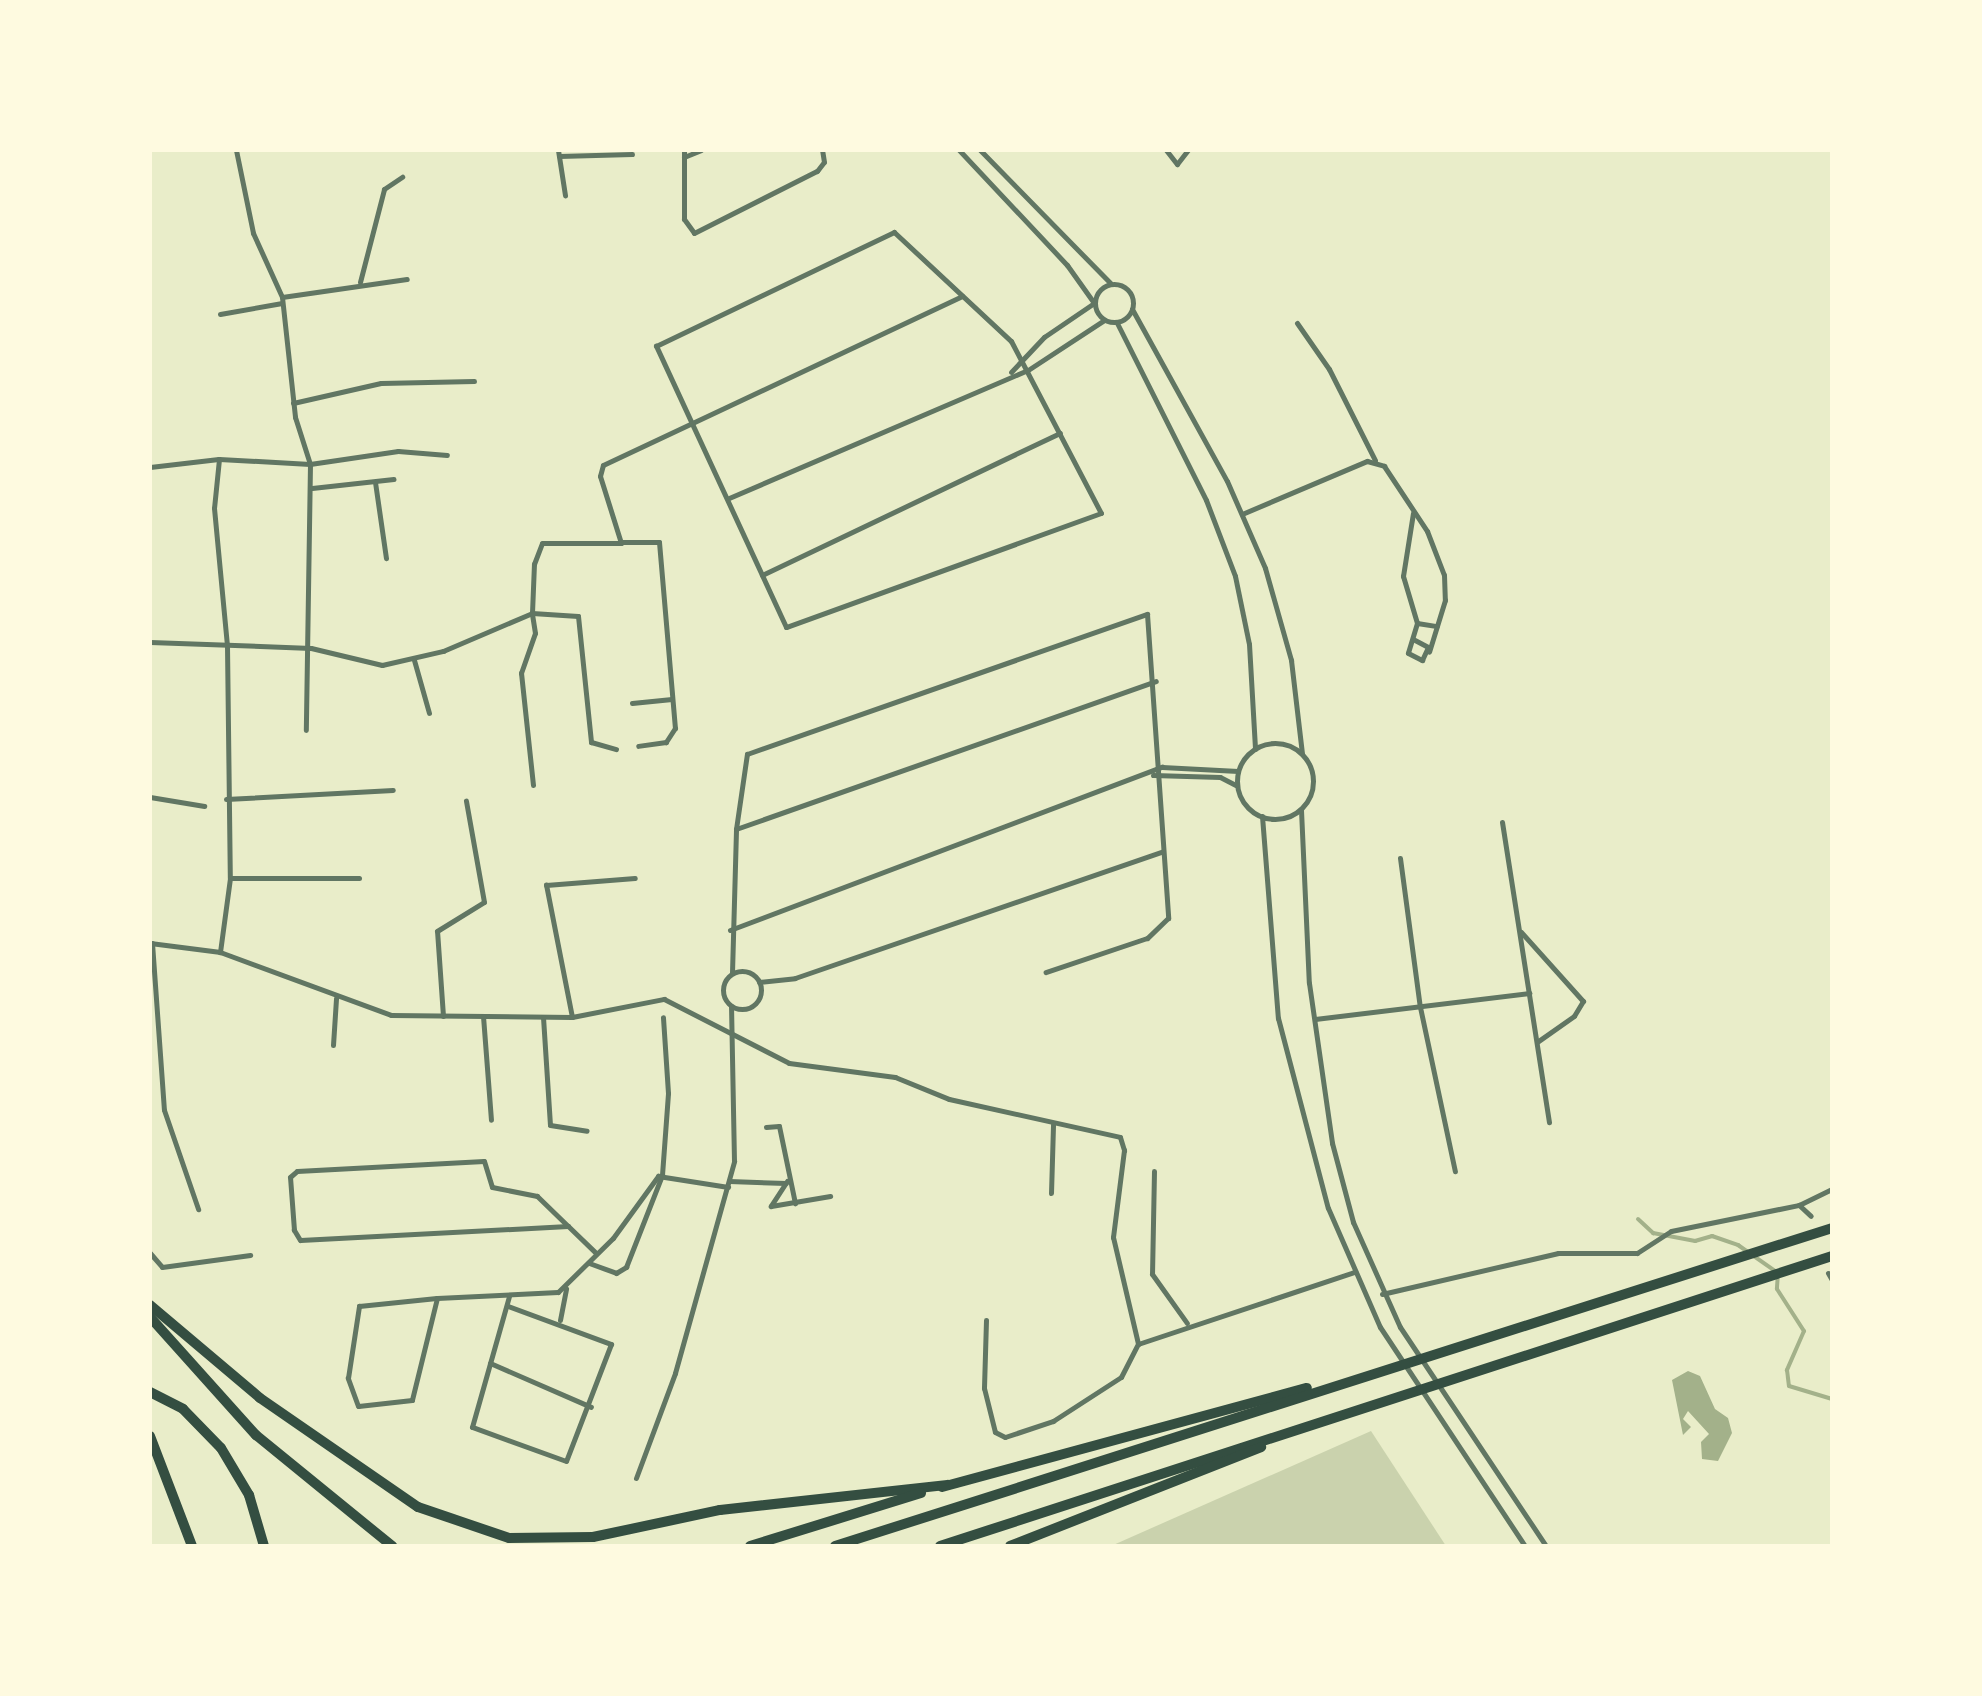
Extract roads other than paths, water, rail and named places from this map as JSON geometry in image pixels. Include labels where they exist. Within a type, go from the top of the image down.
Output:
[{"type":"highway","points":[[835,1546],[1693,1267],[1832,1228]]},
{"type":"highway","points":[[940,1546],[1724,1287],[1832,1256]]},
{"type":"highway","points":[[150,1305],[260,1398],[418,1507],[509,1538],[593,1538],[720,1510],[948,1485]]},
{"type":"highway","points":[[150,1317],[256,1435],[392,1546]]},
{"type":"highway","points":[[750,1546],[948,1485],[1390,1366]]},
{"type":"highway","points":[[150,1392],[204,1428],[249,1494],[264,1546]]},
{"type":"highway","points":[[1010,1546],[1369,1404]]},
{"type":"highway","points":[[150,1436],[192,1546]]},
{"type":"street","points":[[236,150],[253,233],[282,300],[293,403],[310,464],[306,730]]},
{"type":"street","points":[[701,150],[684,154],[684,219],[694,233],[816,171],[824,162],[822,150]]},
{"type":"street","points":[[959,150],[1067,264],[1104,320],[1117,324],[1206,500],[1235,576],[1249,644],[1255,749]]},
{"type":"street","points":[[980,150],[1111,284],[1128,292],[1132,309],[1242,514],[1284,630],[1302,754],[1314,779],[1301,810],[1302,900],[1338,1176],[1382,1294],[1400,1327],[1546,1546]]},
{"type":"street","points":[[1166,150],[1177,164],[1188,150]]},
{"type":"street","points":[[565,195],[559,153],[632,154]]},
{"type":"street","points":[[360,282],[384,189],[402,176]]},
{"type":"street","points":[[894,232],[906,238],[962,296],[984,310],[1021,357],[1099,504],[1098,517],[791,627],[782,623],[729,498],[656,346],[894,232]]},
{"type":"street","points":[[220,314],[360,282],[407,279]]},
{"type":"street","points":[[1010,375],[1021,357],[1094,304],[1111,284]]},
{"type":"street","points":[[622,543],[600,470],[692,422],[962,296]]},
{"type":"street","points":[[1117,324],[1132,309]]},
{"type":"street","points":[[729,498],[1028,370],[1104,320]]},
{"type":"street","points":[[1297,324],[1329,370],[1375,460],[1413,510],[1444,575],[1437,626],[1429,652],[1422,660],[1412,658],[1408,648],[1415,640],[1417,623],[1403,567],[1413,510]]},
{"type":"street","points":[[293,403],[381,383],[474,381]]},
{"type":"street","points":[[762,575],[1060,433]]},
{"type":"street","points":[[150,466],[220,460],[310,464],[398,451],[447,456]]},
{"type":"street","points":[[220,460],[214,508],[227,646],[230,878],[220,952]]},
{"type":"street","points":[[1242,514],[1375,460]]},
{"type":"street","points":[[312,488],[394,479]]},
{"type":"street","points":[[375,482],[386,558]]},
{"type":"street","points":[[532,785],[521,673],[535,633],[534,564],[542,544],[659,542],[672,738],[638,746]]},
{"type":"street","points":[[150,642],[310,648],[362,664],[414,660],[532,614],[578,616],[592,742],[616,749]]},
{"type":"street","points":[[636,1478],[675,1373],[728,1184],[732,1006],[722,990],[732,973],[730,930],[741,765],[754,750],[1141,614],[1152,619],[1164,779],[1163,851],[1170,910],[1161,930],[1046,972]]},
{"type":"street","points":[[1417,623],[1437,626]]},
{"type":"street","points":[[1415,640],[1426,642],[1429,652]]},
{"type":"street","points":[[414,660],[430,713]]},
{"type":"street","points":[[736,830],[1156,680]]},
{"type":"street","points":[[632,703],[672,699]]},
{"type":"street","points":[[1238,788],[1238,771],[1255,749],[1279,743],[1302,754]]},
{"type":"street","points":[[730,930],[1152,775],[1162,767],[1238,771]]},
{"type":"street","points":[[1152,775],[1164,779],[1220,777],[1238,788],[1262,816],[1278,1018],[1319,1183],[1354,1272],[1385,1336],[1526,1546]]},
{"type":"street","points":[[226,799],[393,790]]},
{"type":"street","points":[[150,797],[204,806]]},
{"type":"street","points":[[443,1016],[437,930],[484,902],[466,801]]},
{"type":"street","points":[[1262,816],[1284,818],[1301,810]]},
{"type":"street","points":[[1502,822],[1549,1122]]},
{"type":"street","points":[[760,982],[795,978],[1163,851]]},
{"type":"street","points":[[1400,858],[1420,1008],[1455,1172]]},
{"type":"street","points":[[230,878],[359,878]]},
{"type":"street","points":[[572,1018],[546,885],[635,878]]},
{"type":"street","points":[[1520,930],[1583,1001],[1574,1016],[1537,1042]]},
{"type":"street","points":[[198,1208],[164,1110],[151,943],[220,952],[336,998],[391,1015],[572,1018],[664,999],[731,1037],[789,1063],[896,1077],[949,1099],[1124,1141],[1113,1237],[1138,1344]]},
{"type":"street","points":[[732,973],[751,972],[760,982]]},
{"type":"street","points":[[732,1006],[757,1002],[760,982]]},
{"type":"street","points":[[1315,1019],[1530,994]]},
{"type":"street","points":[[333,1045],[336,998]]},
{"type":"street","points":[[484,1016],[490,1120]]},
{"type":"street","points":[[543,1016],[550,1125],[587,1131]]},
{"type":"street","points":[[589,1263],[616,1273],[626,1267],[662,1175],[668,1092],[663,1017]]},
{"type":"street","points":[[1051,1193],[1053,1124]]},
{"type":"street","points":[[766,1127],[779,1126],[786,1182],[794,1203]]},
{"type":"street","points":[[568,1226],[300,1240],[294,1230],[290,1177],[297,1171],[484,1161],[492,1187],[533,1194],[568,1226],[596,1253]]},
{"type":"street","points":[[1154,1172],[1152,1274],[1187,1323]]},
{"type":"street","points":[[662,1175],[728,1184],[786,1182]]},
{"type":"street","points":[[560,1320],[566,1289],[662,1175]]},
{"type":"street","points":[[786,1182],[771,1206],[830,1196]]},
{"type":"street","points":[[1382,1294],[1540,1256],[1637,1253],[1662,1235],[1799,1205],[1832,1189]]},
{"type":"street","points":[[1799,1205],[1811,1216]]},
{"type":"street","points":[[150,1254],[162,1268],[250,1255]]},
{"type":"street","points":[[986,1320],[984,1388],[1001,1437],[1053,1421],[1121,1377],[1138,1344],[1187,1323],[1354,1272]]},
{"type":"street","points":[[438,1298],[412,1400],[358,1406],[348,1378],[356,1308],[438,1298],[566,1289]]},
{"type":"street","points":[[508,1306],[560,1320],[611,1344],[591,1407],[564,1462],[480,1434],[471,1417],[509,1296]]},
{"type":"street","points":[[490,1363],[591,1407]]},
{"type":"waterway","points":[[1638,1219],[1653,1233],[1695,1241],[1712,1236],[1738,1245],[1778,1273],[1777,1289],[1804,1331],[1787,1370],[1789,1386],[1832,1399]]}]
